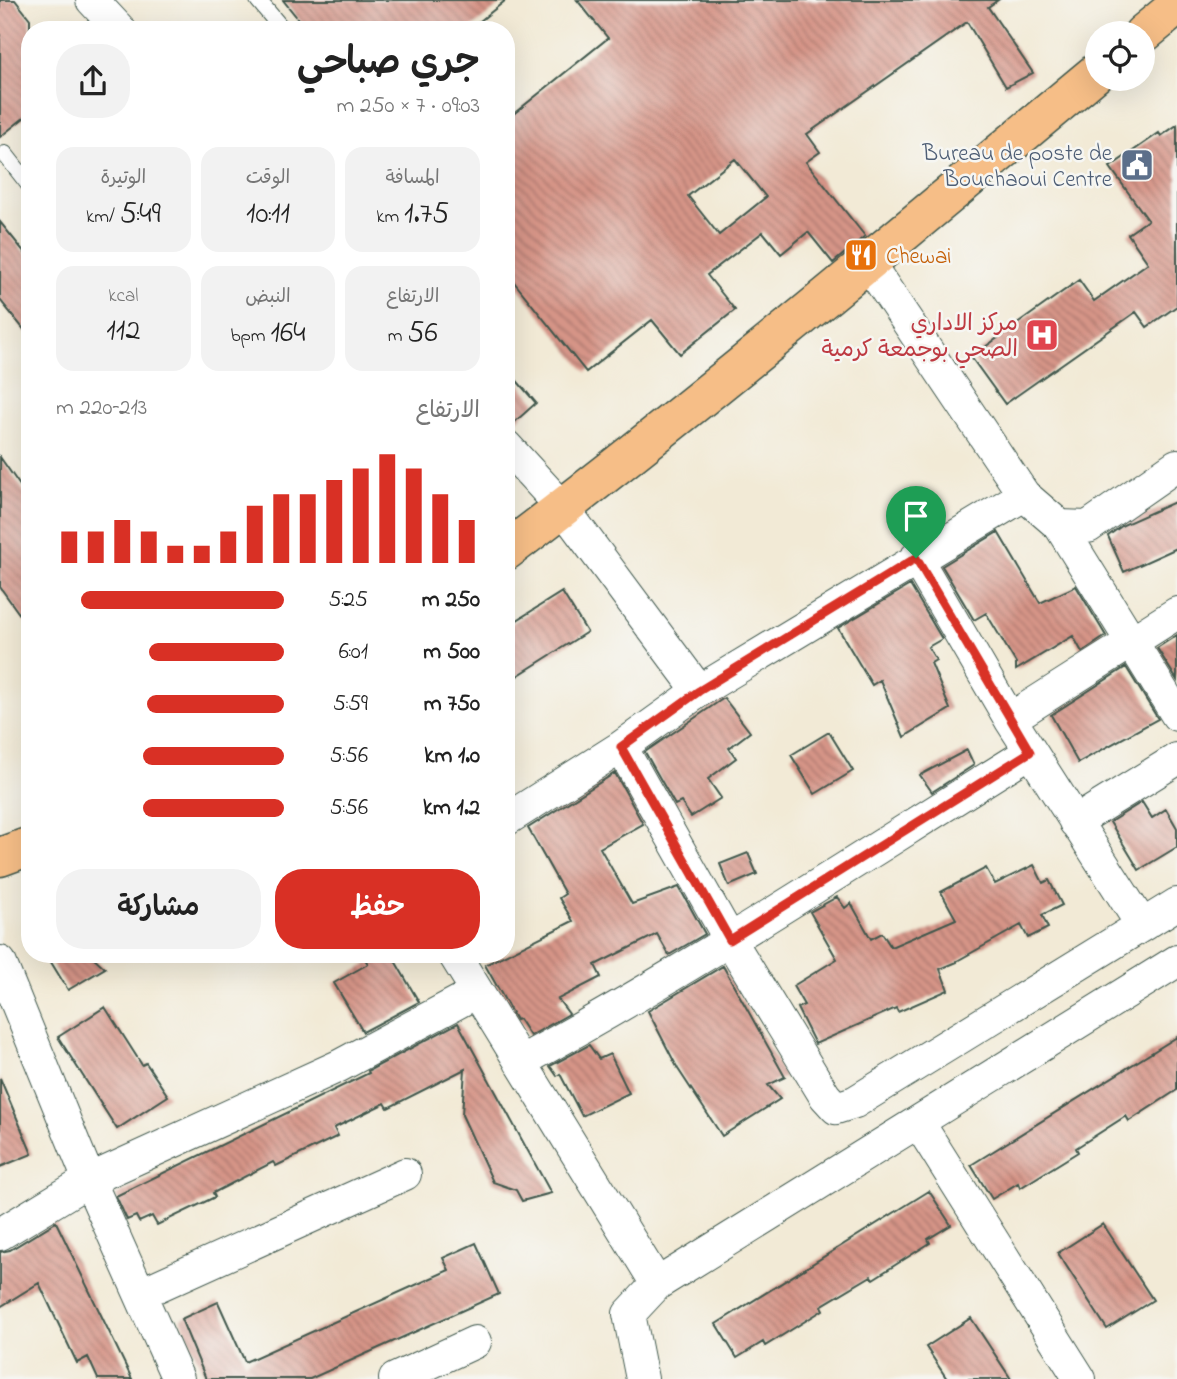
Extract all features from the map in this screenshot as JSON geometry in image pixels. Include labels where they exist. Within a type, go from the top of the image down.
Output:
[{"type":"main road","points":[[1155,24],[1177,6]]},
{"type":"main road","points":[[515,544],[868,263],[1085,82]]},
{"type":"main road","points":[[0,857],[21,849]]},
{"type":"street","points":[[92,0],[112,21]]},
{"type":"street","points":[[868,263],[1024,495],[1059,526],[1177,715]]},
{"type":"street","points":[[515,456],[563,508],[699,691]]},
{"type":"street","points":[[1059,526],[1088,527],[1177,464]]},
{"type":"street","points":[[515,814],[621,747],[699,691],[1024,495]]},
{"type":"street","points":[[916,558],[1030,752],[1142,925]]},
{"type":"street","points":[[1010,719],[1177,612]]},
{"type":"street","points":[[621,747],[730,940],[825,1096],[836,1108],[855,1102],[1177,904]]},
{"type":"street","points":[[520,1062],[597,1020],[730,940],[1030,752]]},
{"type":"street","points":[[1075,822],[1177,760]]},
{"type":"street","points":[[642,1379],[629,1314],[657,1284],[1177,961]]},
{"type":"street","points":[[0,962],[89,1180],[178,1379]]},
{"type":"street","points":[[459,963],[657,1284]]},
{"type":"street","points":[[0,1234],[89,1180],[339,1066],[477,992]]},
{"type":"street","points":[[918,1122],[1080,1379]]},
{"type":"street","points":[[140,1294],[405,1174]]},
{"type":"street","points":[[395,1379],[475,1342]]},
{"type":"lane","points":[[258,0],[276,21]]},
{"type":"lane","points":[[5,154],[21,174]]},
{"type":"building","points":[[0,0],[15,0],[30,19],[21,21],[21,120],[0,137]]},
{"type":"building","points":[[283,0],[506,0],[480,21],[300,21]]},
{"type":"building","points":[[577,0],[998,0],[988,7],[1033,73],[1006,87],[967,22],[807,134],[820,152],[806,162],[865,236],[833,263],[808,232],[781,254],[763,232],[707,275],[735,310],[680,354],[652,320],[586,372],[515,283],[515,113],[608,38]],"holes":[[[735,159],[766,197],[719,235],[688,196]]]},
{"type":"building","points":[[1177,125],[1177,306],[1147,327],[1136,312],[1005,404],[971,357],[1079,280],[1094,301],[1148,263],[1128,234],[1148,220],[1110,167],[1159,133],[1161,136]]},
{"type":"building","points":[[0,222],[21,248],[21,326],[0,300]]},
{"type":"building","points":[[515,378],[536,403],[515,422]]},
{"type":"building","points":[[0,457],[21,487],[21,616],[0,587]]},
{"type":"building","points":[[1177,501],[1177,548],[1124,572],[1108,536],[1123,525]]},
{"type":"building","points":[[998,532],[1040,603],[1076,586],[1106,636],[1082,652],[1073,636],[1016,670],[1016,663],[986,613],[974,620],[942,566]]},
{"type":"building","points":[[910,585],[942,639],[928,647],[936,660],[931,663],[950,709],[904,737],[880,680],[872,685],[838,628]]},
{"type":"building","points":[[562,592],[587,632],[515,677],[515,621]]},
{"type":"building","points":[[1177,635],[1177,680],[1157,648]]},
{"type":"building","points":[[1126,667],[1158,719],[1078,763],[1051,715]]},
{"type":"building","points":[[724,698],[750,732],[729,748],[736,758],[708,779],[721,798],[691,817],[681,802],[675,805],[645,752]]},
{"type":"building","points":[[829,732],[853,771],[815,794],[791,755]]},
{"type":"building","points":[[967,750],[974,765],[932,792],[920,775]]},
{"type":"building","points":[[615,773],[643,824],[600,848],[632,904],[679,887],[705,934],[669,955],[657,934],[595,965],[601,977],[558,999],[569,1014],[530,1036],[519,1019],[516,1020],[485,965],[515,963],[515,950],[573,921],[559,898],[565,894],[528,828]]},
{"type":"building","points":[[1142,802],[1152,818],[1166,809],[1177,828],[1177,847],[1139,870],[1110,822]]},
{"type":"building","points":[[748,853],[757,874],[729,886],[720,864]]},
{"type":"building","points":[[1034,865],[1043,883],[1049,880],[1062,905],[1042,915],[1048,928],[1028,938],[1021,925],[940,969],[948,990],[898,1012],[896,1008],[815,1044],[797,1008],[804,1005],[793,986],[837,959],[810,912],[837,897],[845,908],[851,903],[871,939],[882,933],[891,947],[956,919],[941,892],[986,868],[995,884]]},
{"type":"building","points":[[52,963],[100,963],[105,968],[68,990]]},
{"type":"building","points":[[396,963],[419,1002],[363,1032],[334,983],[368,964]]},
{"type":"building","points":[[723,966],[785,1077],[768,1085],[780,1099],[722,1136],[678,1069],[648,1011]]},
{"type":"building","points":[[105,1007],[142,1065],[146,1063],[168,1096],[117,1129],[58,1037]]},
{"type":"building","points":[[458,1023],[551,1193],[522,1201],[516,1190],[493,1182],[462,1115],[465,1069],[388,1108],[385,1103],[334,1128],[338,1136],[276,1166],[273,1162],[213,1193],[215,1197],[157,1225],[152,1216],[139,1222],[136,1216],[127,1220],[116,1196],[369,1073],[368,1071]]},
{"type":"building","points":[[1177,1037],[1177,1090],[1129,1121],[1126,1116],[1076,1148],[1078,1152],[1020,1188],[1018,1183],[992,1199],[971,1165]]},
{"type":"building","points":[[589,1045],[599,1059],[610,1054],[629,1093],[582,1116],[560,1074],[557,1076],[550,1066]]},
{"type":"building","points":[[0,1078],[32,1154],[0,1167]]},
{"type":"building","points":[[929,1191],[951,1225],[928,1239],[930,1243],[873,1279],[871,1276],[821,1306],[823,1310],[765,1346],[763,1342],[737,1358],[716,1324]]},
{"type":"building","points":[[56,1222],[132,1379],[98,1379],[88,1357],[77,1363],[39,1283],[0,1307],[0,1252],[10,1250]]},
{"type":"building","points":[[1103,1224],[1153,1300],[1107,1329],[1058,1253]]},
{"type":"building","points":[[476,1243],[499,1294],[310,1379],[206,1379],[181,1319],[218,1302],[245,1362],[449,1270],[443,1258]]},
{"type":"building","points":[[971,1318],[1011,1379],[947,1379],[926,1347]]},
{"type":"place","name":"Bureau de poste de Bouchaoui Centre","points":[[1137,165]]},
{"type":"place","name":"Chewai","points":[[861,255]]},
{"type":"place","name":"مركز الاداري الصحي بوجمعة كرمية","points":[[1042,335]]},
{"type":"route","points":[[916,558],[1030,752],[730,940],[621,747],[699,691],[916,558]]}]
